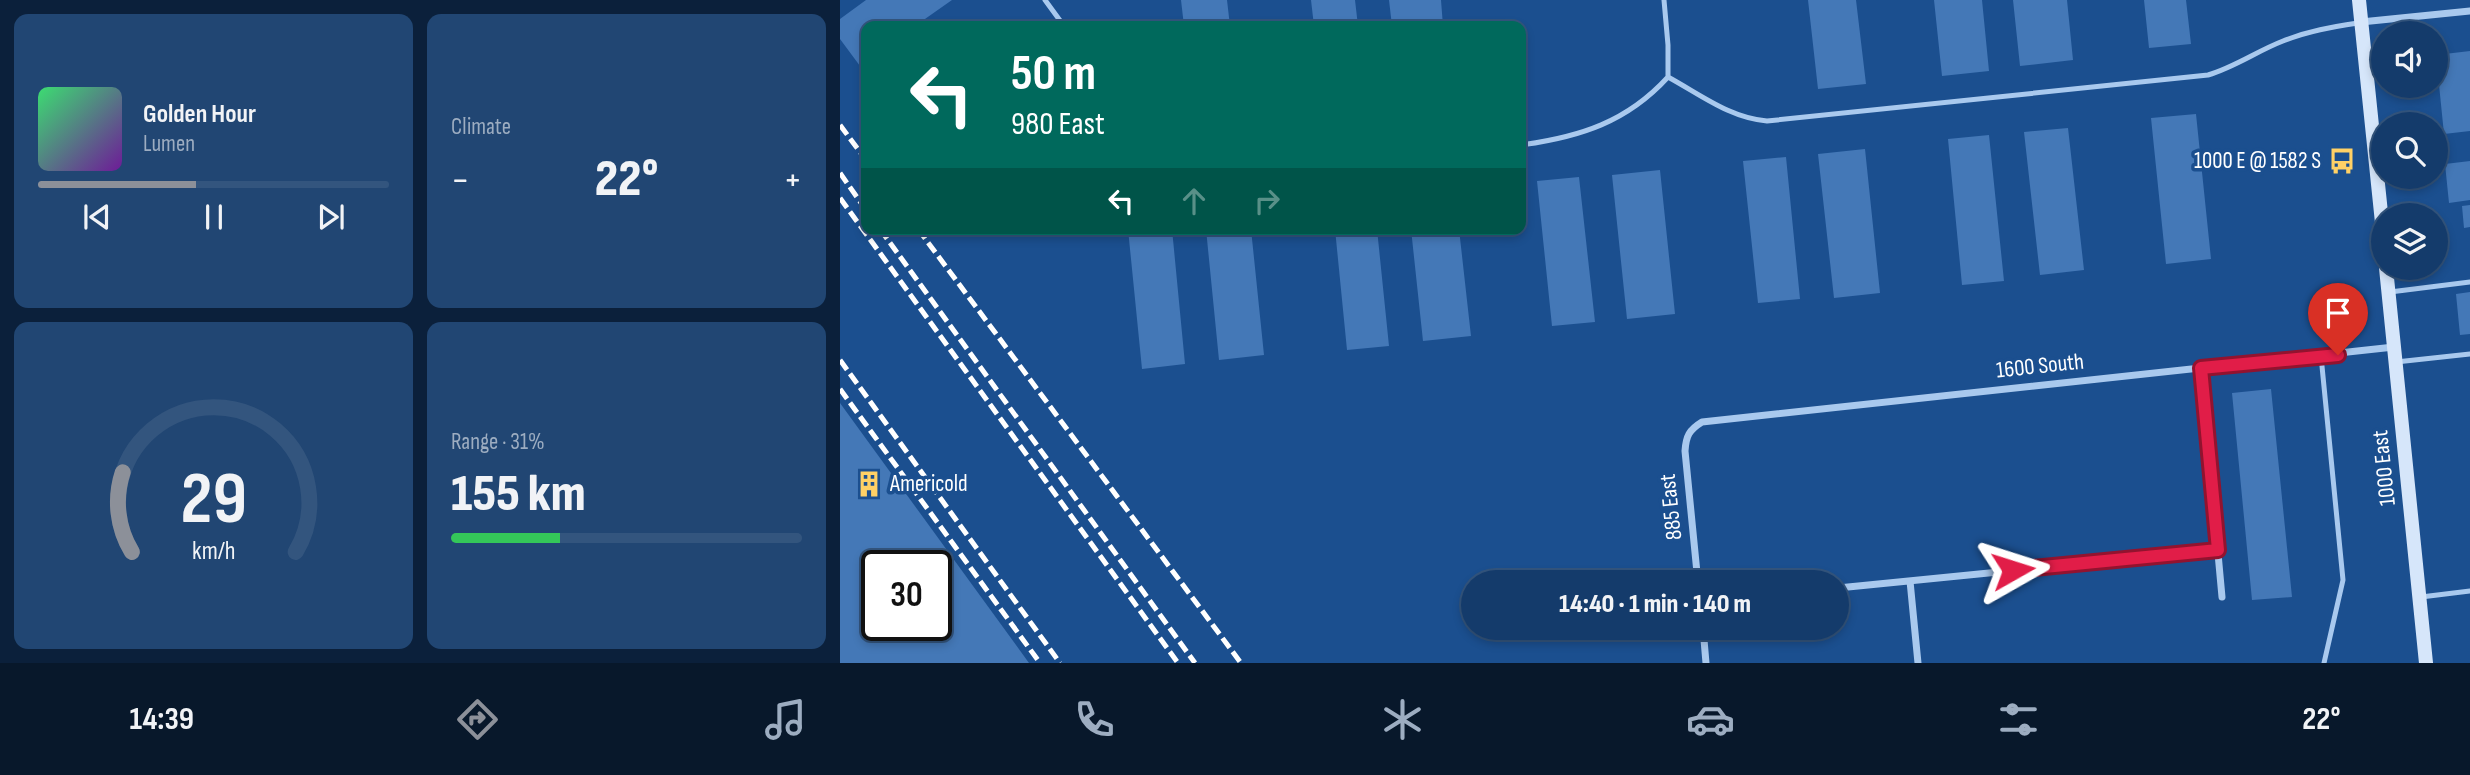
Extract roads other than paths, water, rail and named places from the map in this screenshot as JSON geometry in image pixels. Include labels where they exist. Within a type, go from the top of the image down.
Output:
[{"type":"street","points":[[2359,0],[2380,203]]},
{"type":"street","points":[[2361,22],[2470,11]]},
{"type":"street","name":"1000 East","points":[[2388,280],[2426,663]]},
{"type":"street","name":"1600 South","points":[[1691,429],[1714,419],[2394,347]]},
{"type":"street","points":[[2201,368],[2222,597]]},
{"type":"street","name":"885 East","points":[[1691,429],[1686,438],[1685,451],[1697,570]]},
{"type":"street","points":[[1849,587],[2218,550]]},
{"type":"street","points":[[1910,581],[1918,663]]},
{"type":"street","points":[[1704,640],[1706,663]]},
{"type":"lane","points":[[1045,0],[1060,21]]},
{"type":"lane","points":[[1526,144],[1562,140],[1617,119],[1657,90],[1668,77],[1664,0]]},
{"type":"lane","points":[[1668,77],[1723,109],[1747,119],[1768,121],[2208,75],[2227,70],[2281,42],[2308,32],[2361,22]]},
{"type":"lane","points":[[2389,292],[2470,282]]},
{"type":"lane","points":[[2396,362],[2470,354]]},
{"type":"lane","points":[[2321,356],[2343,580],[2324,663]]},
{"type":"lane","points":[[2420,597],[2470,591]]},
{"type":"railway","points":[[840,125],[861,153]]},
{"type":"railway","points":[[840,173],[861,203]]},
{"type":"railway","points":[[840,198],[861,227]]},
{"type":"railway","points":[[867,235],[1178,663]]},
{"type":"railway","points":[[884,235],[1195,663]]},
{"type":"railway","points":[[922,235],[1241,663]]},
{"type":"railway","points":[[840,360],[1060,663]]},
{"type":"railway","points":[[840,389],[1040,663]]},
{"type":"place","name":"1000 E @ 1582 S","points":[[2342,161]]},
{"type":"place","name":"Americold","points":[[869,484]]}]
